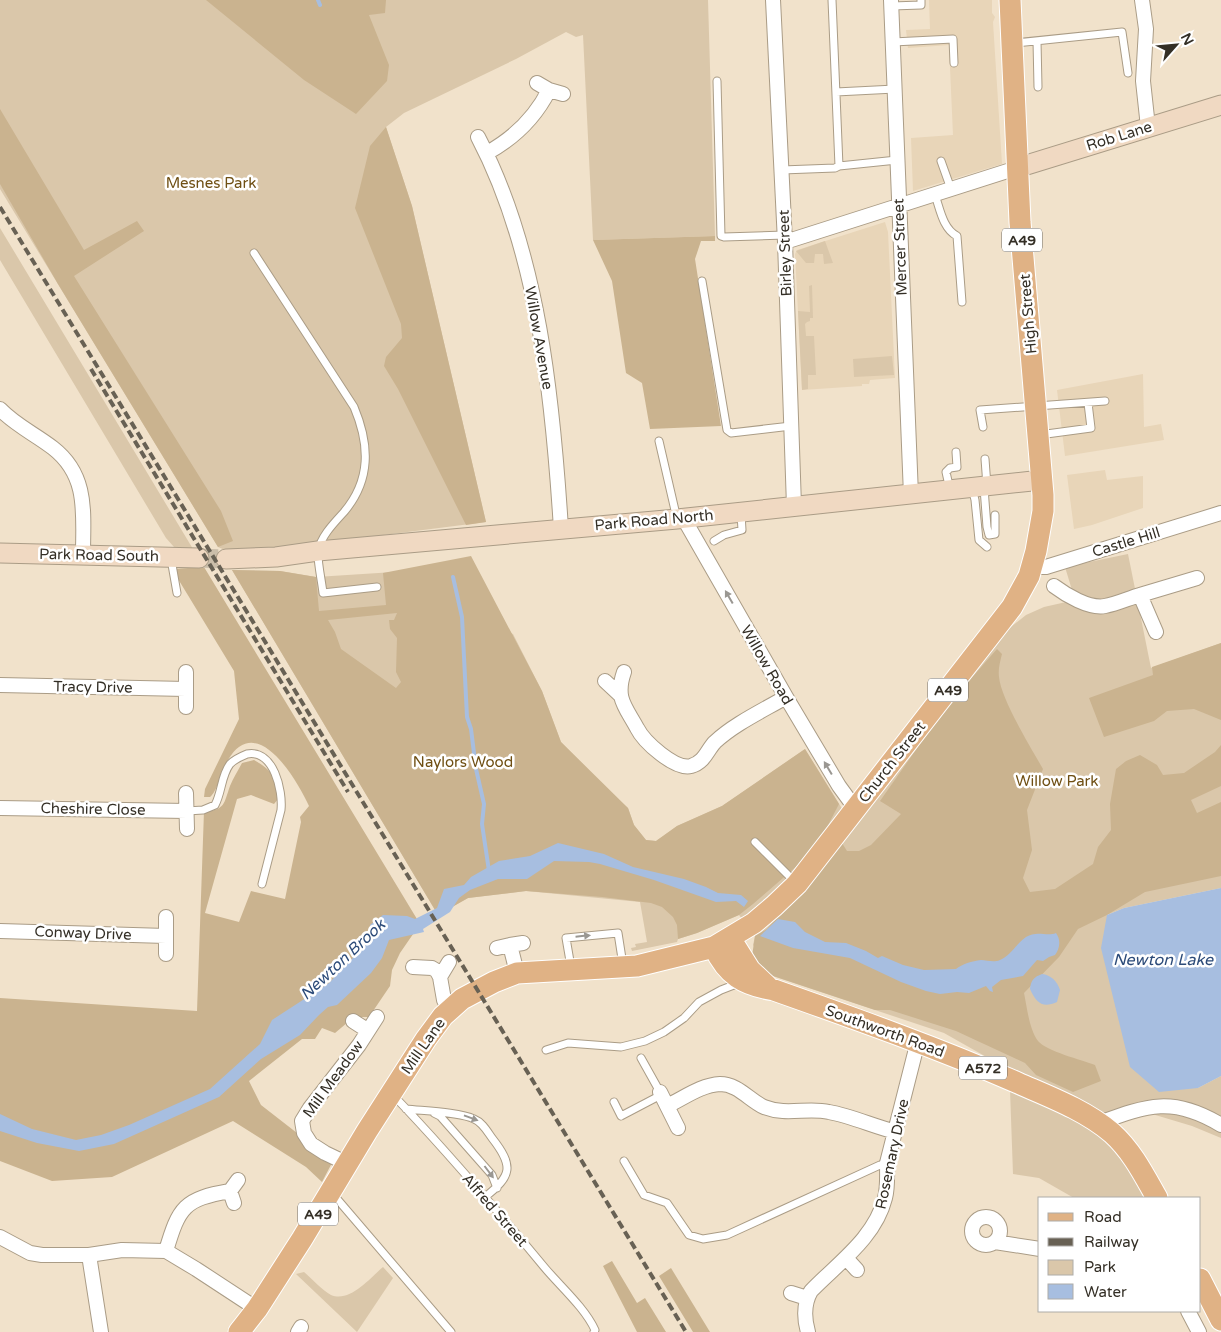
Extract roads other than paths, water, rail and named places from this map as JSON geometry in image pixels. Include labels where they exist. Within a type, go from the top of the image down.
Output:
[{"type":"main road","name":"High Street","points":[[1010,0],[1017,168],[1042,480],[1043,511],[1036,551],[1039,567]]},
{"type":"main road","name":"Church Street","points":[[722,942],[754,923],[797,884],[1012,607],[1039,567]]},
{"type":"main road","name":"Mill Lane","points":[[238,1332],[256,1310],[332,1192],[426,1039],[450,1010],[462,999],[494,982],[517,974],[624,967],[655,962],[722,942]]},
{"type":"main road","points":[[722,942],[729,971],[742,982]]},
{"type":"main road","name":"Southworth Road","points":[[722,942],[759,980],[774,990]]},
{"type":"main road","name":"Southworth Road","points":[[742,982],[774,990],[918,1041],[1064,1104],[1099,1123],[1112,1134],[1132,1157],[1155,1197]]},
{"type":"main road","points":[[1201,1281],[1221,1320]]},
{"type":"street","name":"Birley Street","points":[[773,0],[785,238],[794,506]]},
{"type":"street","points":[[1142,0],[1146,29],[1143,81],[1148,127]]},
{"type":"street","name":"Mercer Street","points":[[892,3],[898,206],[911,495]]},
{"type":"street","points":[[486,153],[516,134],[543,103],[543,86],[563,94]]},
{"type":"street","name":"Rob Lane","points":[[1017,168],[1221,105]]},
{"type":"street","name":"Willow Avenue","points":[[478,137],[500,183],[514,225],[532,294],[547,375],[556,451],[562,529]]},
{"type":"street","points":[[785,238],[935,195],[1017,168]]},
{"type":"street","points":[[0,409],[23,428],[53,448],[73,469],[81,492],[83,555]]},
{"type":"street","name":"Park Road North","points":[[226,559],[266,557],[681,519],[1042,480]]},
{"type":"street","name":"Castle Hill","points":[[1039,567],[1221,513]]},
{"type":"street","name":"Willow Road","points":[[681,519],[839,786],[855,808]]},
{"type":"street","name":"Park Road South","points":[[0,553],[199,558]]},
{"type":"street","points":[[1039,567],[1054,586],[1066,595],[1081,602],[1103,606],[1197,578]]},
{"type":"street","points":[[1054,586],[1061,603]]},
{"type":"street","points":[[1140,595],[1156,632]]},
{"type":"street","points":[[186,672],[186,707]]},
{"type":"street","points":[[620,695],[620,684],[624,672]]},
{"type":"street","points":[[605,681],[620,695],[641,735],[663,755],[681,766],[691,766],[698,762],[730,730],[786,697]]},
{"type":"street","name":"Tracy Drive","points":[[0,685],[186,690]]},
{"type":"street","points":[[186,793],[187,829]]},
{"type":"street","name":"Cheshire Close","points":[[0,808],[187,811]]},
{"type":"street","points":[[166,918],[166,954]]},
{"type":"street","name":"Conway Drive","points":[[0,931],[166,936]]},
{"type":"street","points":[[510,945],[517,974]]},
{"type":"street","points":[[440,975],[450,962]]},
{"type":"street","points":[[413,967],[432,968],[440,975],[444,1000],[450,1010]]},
{"type":"street","name":"Mill Meadow","points":[[348,1164],[311,1144],[304,1133],[302,1120],[377,1017]]},
{"type":"street","name":"Mill Meadow","points":[[353,1021],[367,1030]]},
{"type":"street","name":"Rosemary Drive","points":[[807,1298],[823,1278],[846,1258],[875,1222],[881,1210],[887,1189],[887,1163],[918,1041]]},
{"type":"street","points":[[678,1128],[663,1098],[721,1084],[736,1088],[763,1106],[773,1109],[795,1112],[829,1111],[896,1132]]},
{"type":"street","points":[[1099,1123],[1134,1110],[1160,1106],[1186,1108],[1221,1125]]},
{"type":"street","points":[[166,1251],[175,1222],[183,1210],[195,1200],[206,1195],[234,1191]]},
{"type":"street","points":[[0,1237],[30,1253],[42,1255],[89,1255],[122,1250],[166,1251],[256,1310]]},
{"type":"street","points":[[995,1242],[1038,1250]]},
{"type":"street","points":[[89,1255],[101,1332]]},
{"type":"street","points":[[846,1258],[857,1270]]},
{"type":"street","points":[[791,1293],[807,1298],[806,1320],[808,1332]]},
{"type":"street","points":[[1189,1312],[1200,1332]]},
{"type":"lane","points":[[832,0],[839,166]]},
{"type":"lane","points":[[892,3],[921,6],[921,0]]},
{"type":"lane","points":[[1012,43],[1122,32],[1128,73]]},
{"type":"lane","points":[[893,42],[953,39],[954,63]]},
{"type":"lane","points":[[1037,41],[1038,87]]},
{"type":"lane","points":[[717,81],[721,236],[785,238]]},
{"type":"lane","points":[[836,92],[895,89]]},
{"type":"lane","points":[[782,170],[835,168],[897,160]]},
{"type":"lane","points":[[941,161],[951,189]]},
{"type":"lane","points":[[935,195],[945,226],[951,233],[957,236],[962,302]]},
{"type":"lane","points":[[254,253],[354,407],[364,433],[366,461],[359,490],[352,502],[328,530],[318,551],[323,593],[377,587]]},
{"type":"lane","points":[[702,281],[727,430],[732,433],[790,426]]},
{"type":"lane","points":[[982,427],[980,410],[1105,401]]},
{"type":"lane","points":[[1038,435],[1091,428],[1088,403]]},
{"type":"lane","points":[[660,441],[681,519]]},
{"type":"lane","points":[[950,490],[946,472],[956,466],[956,452]]},
{"type":"lane","points":[[985,459],[981,487],[975,500],[979,540],[987,547]]},
{"type":"lane","points":[[981,487],[990,535],[995,534],[996,515]]},
{"type":"lane","points":[[714,541],[724,535],[742,530],[741,512]]},
{"type":"lane","points":[[171,557],[177,594]]},
{"type":"lane","points":[[187,811],[203,810],[215,805],[230,764],[243,755],[252,753],[270,764],[280,785],[282,799],[281,810],[262,884]]},
{"type":"lane","points":[[755,842],[797,884]]},
{"type":"lane","points":[[572,970],[566,938],[618,933],[624,967]]},
{"type":"lane","points":[[546,1050],[568,1043],[621,1047],[645,1041],[664,1032],[684,1018],[698,1002],[720,990],[742,982]]},
{"type":"lane","points":[[614,1102],[621,1116],[663,1098],[641,1058]]},
{"type":"lane","name":"Alfred Street","points":[[392,1093],[579,1307],[592,1323],[595,1331]]},
{"type":"lane","points":[[406,1109],[466,1116],[480,1121],[502,1151],[507,1174],[497,1188],[484,1197]]},
{"type":"lane","points":[[431,1112],[440,1116],[487,1169],[492,1175],[497,1188]]},
{"type":"lane","points":[[624,1161],[644,1195],[667,1203],[689,1235],[703,1239],[727,1235],[887,1163]]},
{"type":"lane","points":[[332,1192],[451,1332]]},
{"type":"water","points":[[558,843],[604,854],[633,867],[684,879],[718,893],[741,895],[748,901],[744,907],[736,901],[716,902],[654,880],[600,864],[554,861],[527,879],[498,879],[470,890],[459,898],[450,912],[423,929],[424,932],[389,940],[382,958],[371,973],[337,1005],[328,1007],[300,1035],[261,1059],[219,1097],[114,1144],[79,1151],[37,1143],[0,1131],[0,1114],[32,1129],[76,1140],[101,1135],[129,1125],[210,1089],[260,1044],[272,1020],[329,983],[371,939],[370,925],[383,915],[407,916],[415,919],[437,908],[444,889],[464,885],[471,877],[499,861],[530,856]]},
{"type":"water","name":"Newton Lake","points":[[1221,888],[1221,1076],[1198,1088],[1159,1092],[1130,1067],[1101,948],[1107,915],[1124,908]]},
{"type":"water","points":[[778,919],[795,922],[805,932],[825,942],[846,943],[878,958],[882,956],[903,965],[924,970],[956,969],[964,964],[981,960],[997,961],[1007,956],[1026,937],[1034,934],[1056,933],[1059,938],[1059,944],[1055,955],[1043,961],[1037,960],[1023,976],[1001,980],[992,987],[993,992],[986,986],[969,993],[940,994],[901,982],[850,958],[793,948],[760,936]]},
{"type":"water","points":[[1042,974],[1051,977],[1057,984],[1060,990],[1057,1002],[1047,1005],[1043,1004],[1037,1001],[1032,994],[1030,989],[1032,981]]},
{"type":"waterway","points":[[318,0],[320,5]]},
{"type":"waterway","points":[[453,577],[462,617],[467,717],[471,729],[476,769],[484,804],[482,824],[489,871]]},
{"type":"tunnel","points":[[199,558],[226,559]]},
{"type":"railway","points":[[0,207],[686,1332]]},
{"type":"railway","points":[[91,369],[348,792]]},
{"type":"park label","name":"Mesnes Park","points":[[211,183]]},
{"type":"park label","name":"Naylors Wood","points":[[463,762]]},
{"type":"park label","name":"Willow Park","points":[[1057,781]]},
{"type":"water label","name":"Newton Brook","points":[[342,959]]}]
